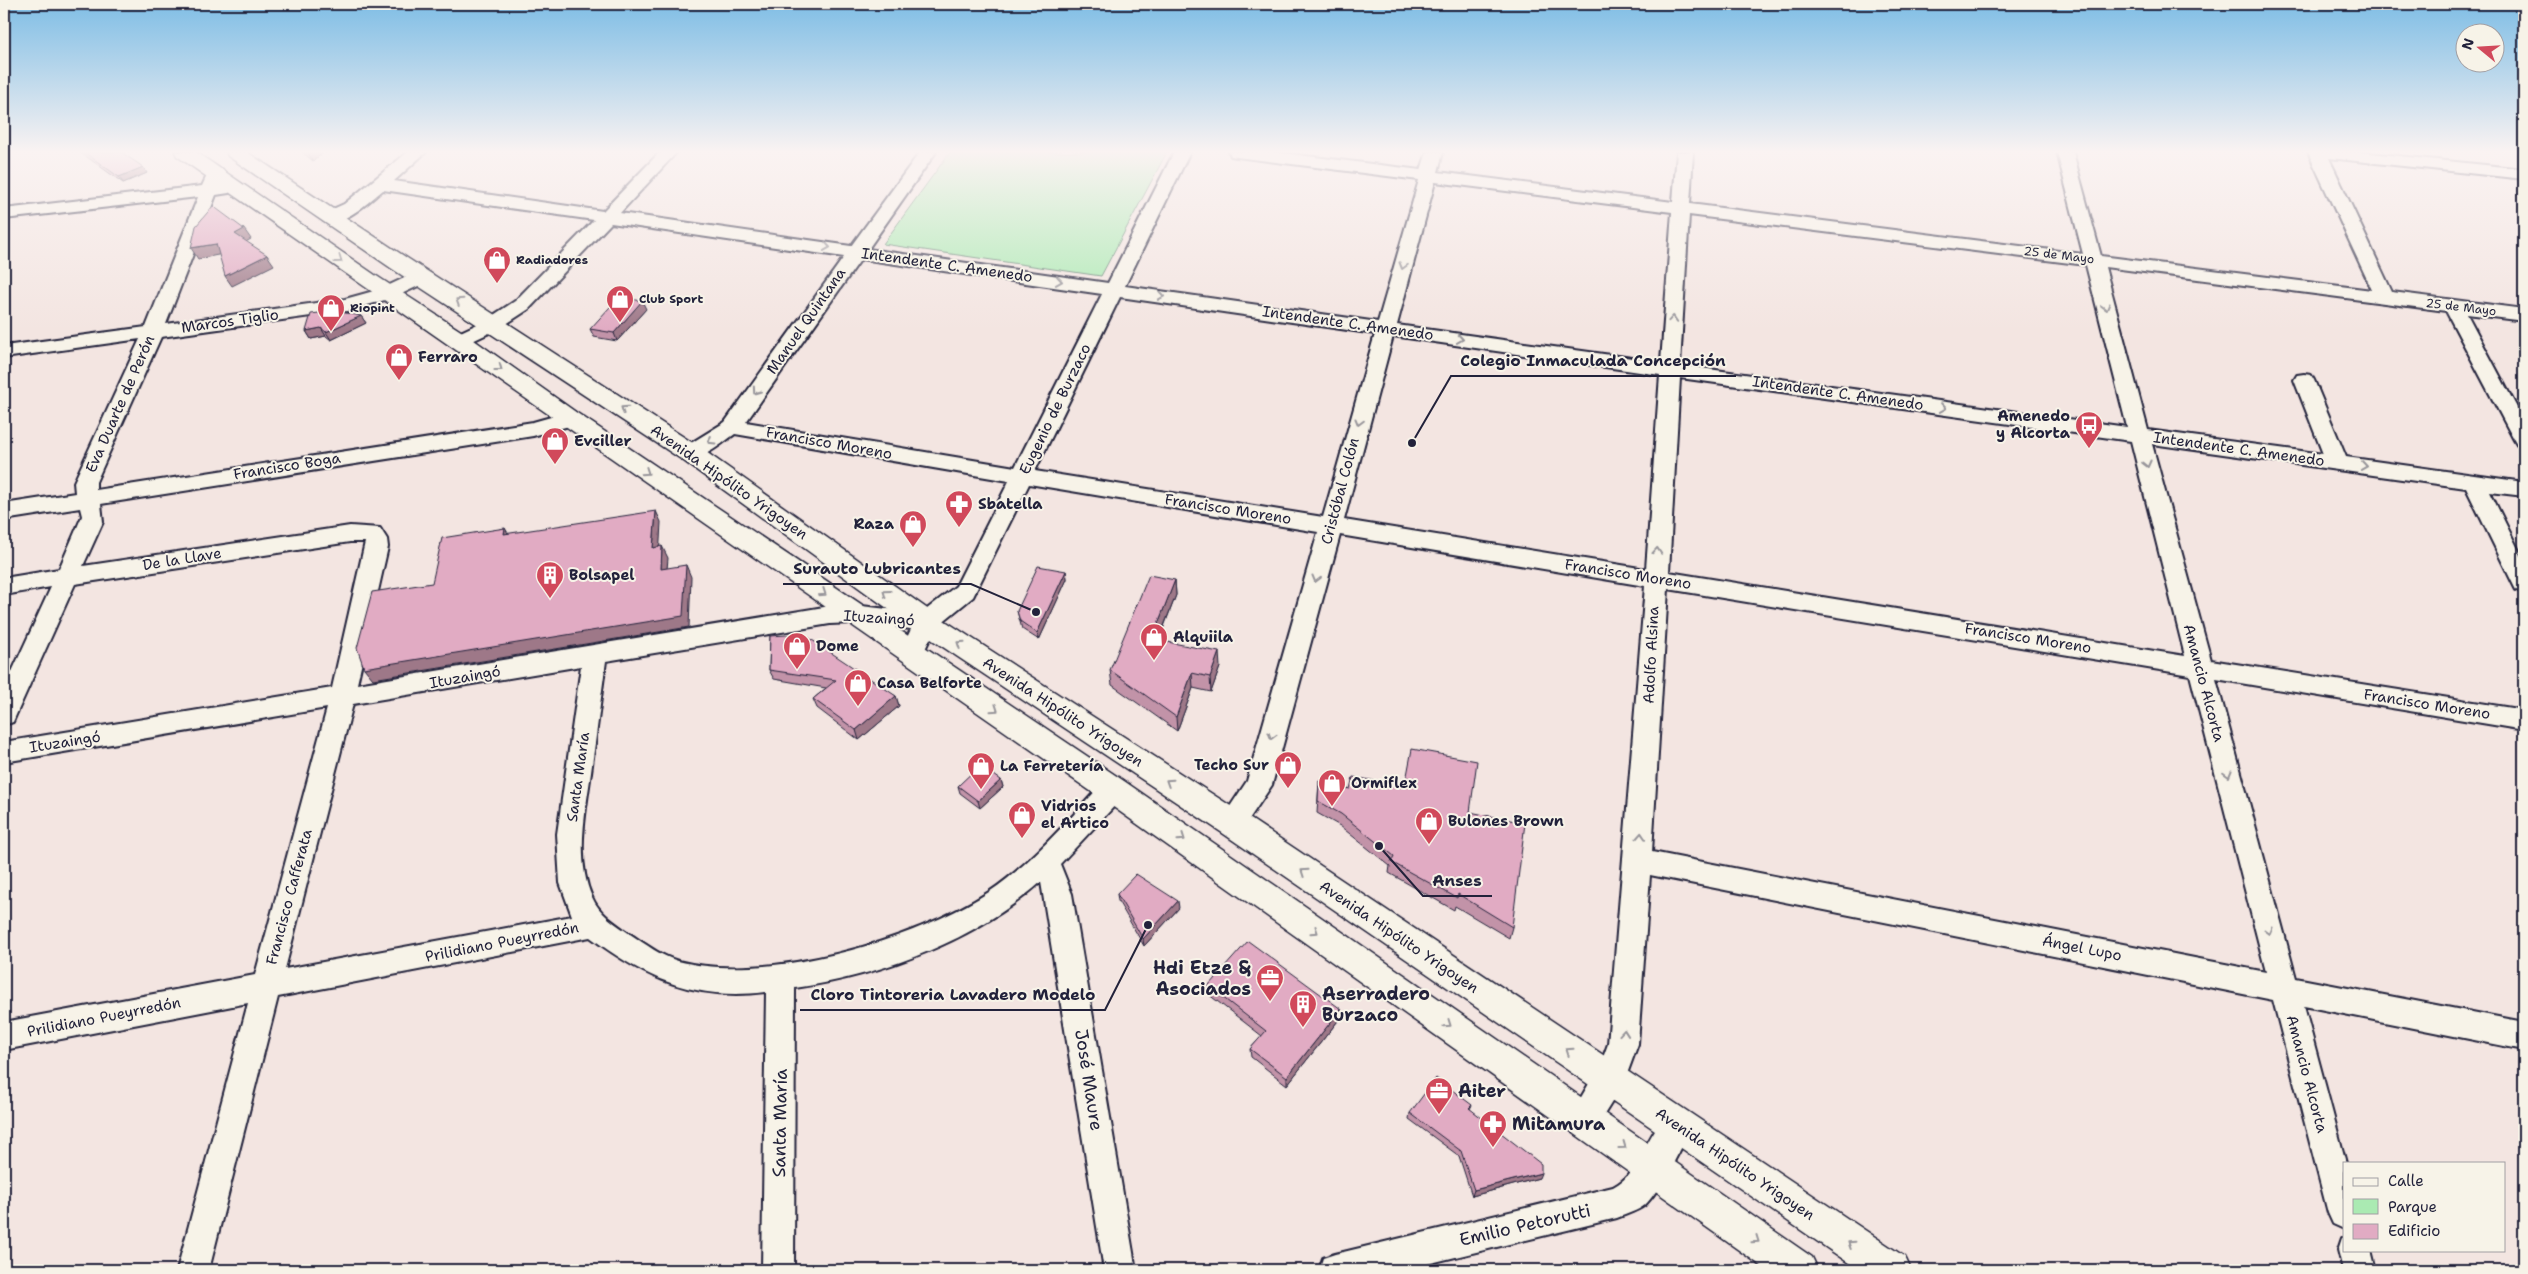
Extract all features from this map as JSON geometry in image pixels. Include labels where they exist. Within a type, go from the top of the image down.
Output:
[{"type":"main road","points":[[272,211],[459,340],[569,419],[1114,790],[1799,1270]]},
{"type":"main road","name":"Avenida Hipólito Yrigoyen","points":[[322,211],[690,453],[926,622],[1232,823],[1892,1270]]},
{"type":"street","points":[[4,214],[21,211]]},
{"type":"street","name":"Eva Duarte de Perón","points":[[4,715],[68,576],[94,514],[84,490],[85,482],[153,332],[201,211]]},
{"type":"street","points":[[330,217],[342,211]]},
{"type":"street","name":"Intendente C. Amenedo","points":[[563,211],[855,251],[1669,370],[2524,489]]},
{"type":"street","points":[[459,340],[494,324],[522,305],[613,211]]},
{"type":"street","name":"Manuel Quintana","points":[[690,453],[732,427],[884,211]]},
{"type":"street","name":"Eugenio de Burzaco","points":[[912,652],[926,622],[959,598],[965,590],[1023,476],[1112,289],[1152,211]]},
{"type":"street","name":"Cristóbal Colón","points":[[1232,823],[1259,785],[1418,211]]},
{"type":"street","name":"Adolfo Alsina","points":[[1584,1118],[1610,1078],[1619,1060],[1623,1044],[1640,861],[1655,578],[1681,211]]},
{"type":"street","name":"25 de Mayo","points":[[1716,211],[2524,315]]},
{"type":"street","name":"Amancio Alcorta","points":[[2080,211],[2343,1209]]},
{"type":"street","points":[[2345,211],[2386,298]]},
{"type":"street","name":"Marcos Tiglio","points":[[4,352],[347,306],[388,293],[422,277]]},
{"type":"street","points":[[2453,306],[2524,440]]},
{"type":"street","points":[[2304,380],[2337,462]]},
{"type":"street","name":"Francisco Boga","points":[[4,512],[86,497],[533,429],[569,419]]},
{"type":"street","name":"Francisco Moreno","points":[[732,427],[2524,720]]},
{"type":"street","points":[[2474,482],[2524,584]]},
{"type":"street","name":"De la Llave","points":[[4,586],[361,532]]},
{"type":"street","name":"Francisco Cafferata","points":[[193,1270],[342,697],[377,547],[376,539],[372,534],[361,532]]},
{"type":"street","name":"Ituzaingó","points":[[4,752],[830,615],[853,614],[926,622]]},
{"type":"street","name":"Santa María","points":[[594,924],[579,902],[573,877],[570,846],[571,824],[595,655]]},
{"type":"street","name":"Prilidiano Pueyrredón","points":[[4,1036],[594,924],[636,955],[679,974],[733,981],[781,976],[840,966],[926,939],[974,915],[999,899],[1045,863],[1114,790]]},
{"type":"street","name":"Ángel Lupo","points":[[1640,861],[2524,1036]]},
{"type":"street","name":"José Maure","points":[[1045,863],[1053,877],[1058,894],[1120,1270]]},
{"type":"street","name":"Santa María","points":[[778,1270],[781,976]]},
{"type":"street","name":"Emilio Petorutti","points":[[1335,1270],[1607,1205],[1634,1194],[1653,1168],[1677,1125]]},
{"type":"street","points":[[2354,1252],[2359,1270]]},
{"type":"green space","points":[[907,211],[1135,211],[1101,276],[883,244]]},
{"type":"building","points":[[208,211],[220,211],[244,229],[235,234],[267,255],[225,276],[216,244],[191,248],[196,226]]},
{"type":"building","points":[[619,297],[642,301],[614,333],[590,329]]},
{"type":"building","points":[[335,311],[361,316],[326,332],[321,328],[306,331],[311,314]]},
{"type":"building","name":"Bolsapel","points":[[656,511],[653,548],[662,546],[661,569],[686,565],[683,616],[364,668],[357,648],[372,592],[432,583],[442,538],[505,528],[504,534]]},
{"type":"building","points":[[1038,566],[1066,571],[1037,633],[1020,621],[1017,611]]},
{"type":"building","name":"Alquiila","points":[[1149,575],[1175,580],[1152,639],[1219,652],[1210,677],[1192,673],[1176,717],[1110,670]]},
{"type":"building","points":[[803,634],[896,696],[856,730],[813,699],[836,680],[769,670],[770,636]]},
{"type":"building","points":[[1412,749],[1477,761],[1470,812],[1525,823],[1512,927],[1458,894],[1457,898],[1391,862],[1394,856],[1341,814],[1318,801],[1319,781],[1350,789],[1353,777],[1405,786]]},
{"type":"building","name":"La Ferretería","points":[[980,765],[1001,780],[978,801],[958,786]]},
{"type":"building","points":[[1136,874],[1178,901],[1143,939],[1117,894]]},
{"type":"building","points":[[1248,941],[1341,1009],[1287,1077],[1250,1049],[1266,1031],[1208,986]]},
{"type":"building","points":[[1436,1078],[1472,1105],[1469,1108],[1541,1164],[1541,1173],[1474,1190],[1461,1151],[1410,1113]]},
{"type":"place","name":"Radiadores","points":[[497,284]]},
{"type":"place","name":"Club Sport","points":[[620,323]]},
{"type":"place","name":"Riopint","points":[[331,332]]},
{"type":"place","name":"Ferraro","points":[[399,381]]},
{"type":"place","name":"Colegio Inmaculada Concepción","points":[[1412,443]]},
{"type":"place","name":"Amenedo y Alcorta","points":[[2089,449]]},
{"type":"place","name":"Evciller","points":[[555,465]]},
{"type":"place","name":"Sbatella","points":[[959,528]]},
{"type":"place","name":"Raza","points":[[913,548]]},
{"type":"place","name":"Bolsapel","points":[[550,599]]},
{"type":"place","name":"Surauto Lubricantes","points":[[1036,612]]},
{"type":"place","name":"Alquiila","points":[[1154,661]]},
{"type":"place","name":"Dome","points":[[797,670]]},
{"type":"place","name":"Casa Belforte","points":[[858,707]]},
{"type":"place","name":"Techo Sur","points":[[1288,789]]},
{"type":"place","name":"La Ferretería","points":[[981,790]]},
{"type":"place","name":"Ormiflex","points":[[1332,807]]},
{"type":"place","name":"Vidrios el Artico","points":[[1022,839]]},
{"type":"place","name":"Bulones Brown","points":[[1429,845]]},
{"type":"place","name":"Anses","points":[[1379,846]]},
{"type":"place","name":"Cloro Tintoreria Lavadero Modelo","points":[[1148,925]]},
{"type":"place","name":"Hdi Etze & Asociados","points":[[1270,1002]]},
{"type":"place","name":"Aserradero Burzaco","points":[[1303,1028]]},
{"type":"place","name":"Aiter","points":[[1439,1115]]},
{"type":"place","name":"Mitamura","points":[[1493,1148]]}]
